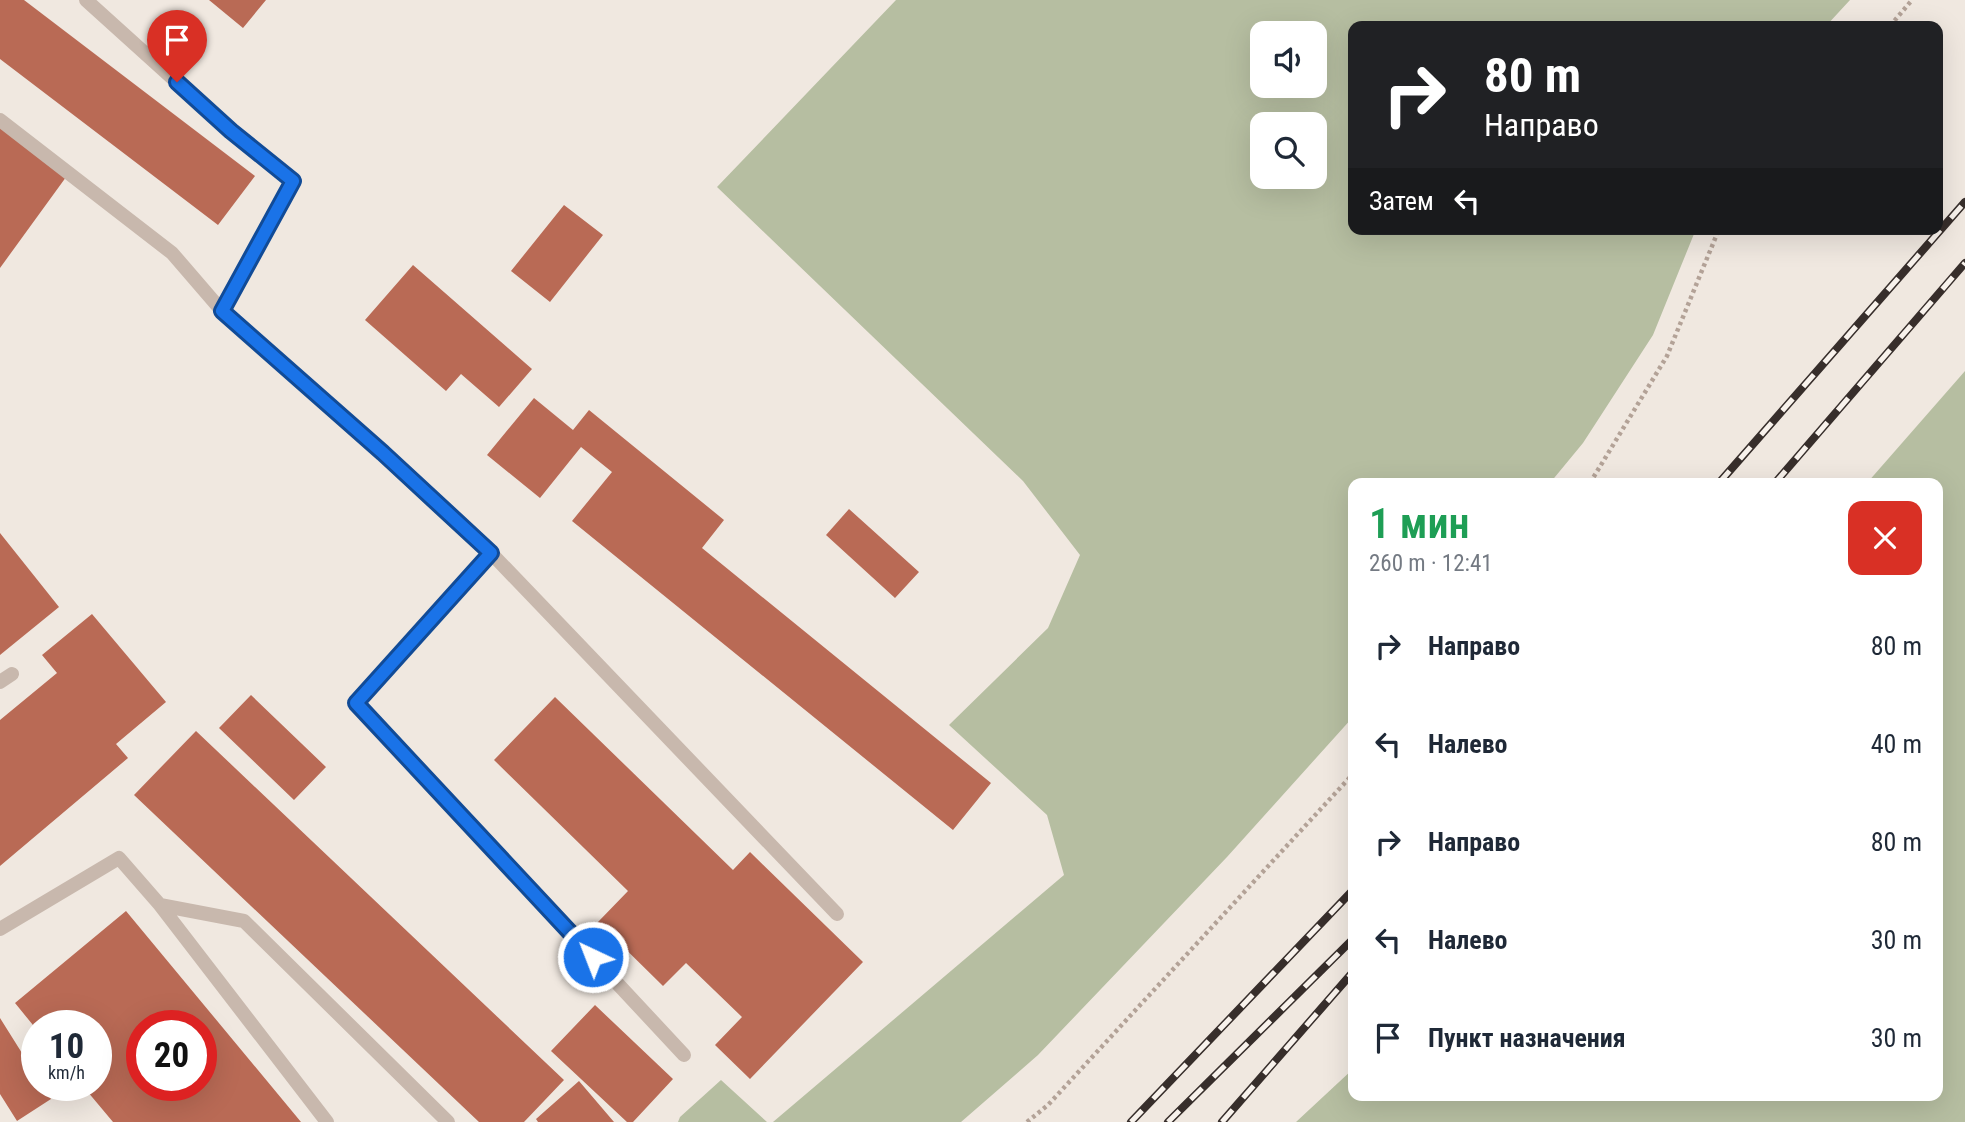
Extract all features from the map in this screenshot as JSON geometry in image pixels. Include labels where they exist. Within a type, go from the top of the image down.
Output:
[{"type":"lane","points":[[86,0],[231,131],[293,181],[222,311]]},
{"type":"lane","points":[[0,120],[172,253],[222,311],[383,453],[491,553],[837,914]]},
{"type":"lane","points":[[491,553],[356,703],[684,1055]]},
{"type":"lane","points":[[0,929],[119,858],[160,905],[327,1122]]},
{"type":"lane","points":[[160,905],[244,921],[448,1122]]},
{"type":"path","points":[[1894,21],[1912,0]]},
{"type":"path","points":[[1593,478],[1667,356],[1717,235]]},
{"type":"path","points":[[1027,1122],[1048,1105],[1348,779]]},
{"type":"green space","points":[[896,0],[1850,0],[1831,21],[1348,21],[1348,235],[1694,235],[1653,335],[1583,443],[1554,478],[1348,478],[1348,723],[1227,857],[1038,1055],[961,1122],[773,1122],[1064,875],[1047,815],[949,725],[1048,628],[1080,555],[1023,481],[717,187]]},
{"type":"green space","points":[[1965,371],[1965,1122],[1296,1122],[1348,1074],[1348,1101],[1943,1101],[1943,478],[1871,478]]},
{"type":"green space","points":[[721,1080],[767,1122],[678,1122],[680,1117]]},
{"type":"building","points":[[0,0],[24,0],[255,176],[218,225],[0,59]]},
{"type":"building","points":[[209,0],[266,0],[243,28]]},
{"type":"building","points":[[0,122],[69,173],[0,268]]},
{"type":"building","points":[[564,205],[603,235],[550,302],[511,271]]},
{"type":"building","points":[[413,265],[532,369],[499,407],[461,374],[446,391],[365,320]]},
{"type":"building","points":[[534,398],[573,430],[589,410],[724,520],[702,548],[991,783],[953,830],[572,521],[612,472],[581,447],[540,498],[487,455]]},
{"type":"building","points":[[849,509],[919,572],[895,598],[826,535]]},
{"type":"building","points":[[0,533],[59,607],[0,655]]},
{"type":"building","points":[[92,614],[166,702],[116,744],[128,758],[0,866],[0,720],[57,673],[42,655]]},
{"type":"building","points":[[251,695],[326,767],[294,800],[219,728]]},
{"type":"building","points":[[555,697],[733,870],[750,852],[863,962],[750,1079],[715,1045],[742,1017],[686,963],[663,986],[598,922],[628,891],[494,760]]},
{"type":"building","points":[[196,731],[564,1080],[524,1122],[479,1122],[134,795]]},
{"type":"building","points":[[126,911],[208,1010],[126,1010],[126,1101],[217,1101],[217,1021],[301,1122],[113,1122],[95,1101],[112,1101],[112,1010],[21,1010],[15,1003]]},
{"type":"building","points":[[595,1005],[673,1079],[633,1122],[627,1122],[551,1051]]},
{"type":"building","points":[[0,1018],[21,1051],[21,1101],[48,1101],[17,1121],[0,1094]]},
{"type":"building","points":[[579,1081],[614,1122],[538,1122],[536,1119]]},
{"type":"railway","points":[[1943,227],[1965,202]]},
{"type":"railway","points":[[1723,478],[1936,235]]},
{"type":"railway","points":[[1779,478],[1965,263]]},
{"type":"railway","points":[[1131,1122],[1348,895]]},
{"type":"railway","points":[[1168,1122],[1348,944]]},
{"type":"railway","points":[[1222,1122],[1348,978]]},
{"type":"route","points":[[177,82],[231,131],[293,181],[222,311],[383,453],[491,553],[356,703],[593,957]]}]
